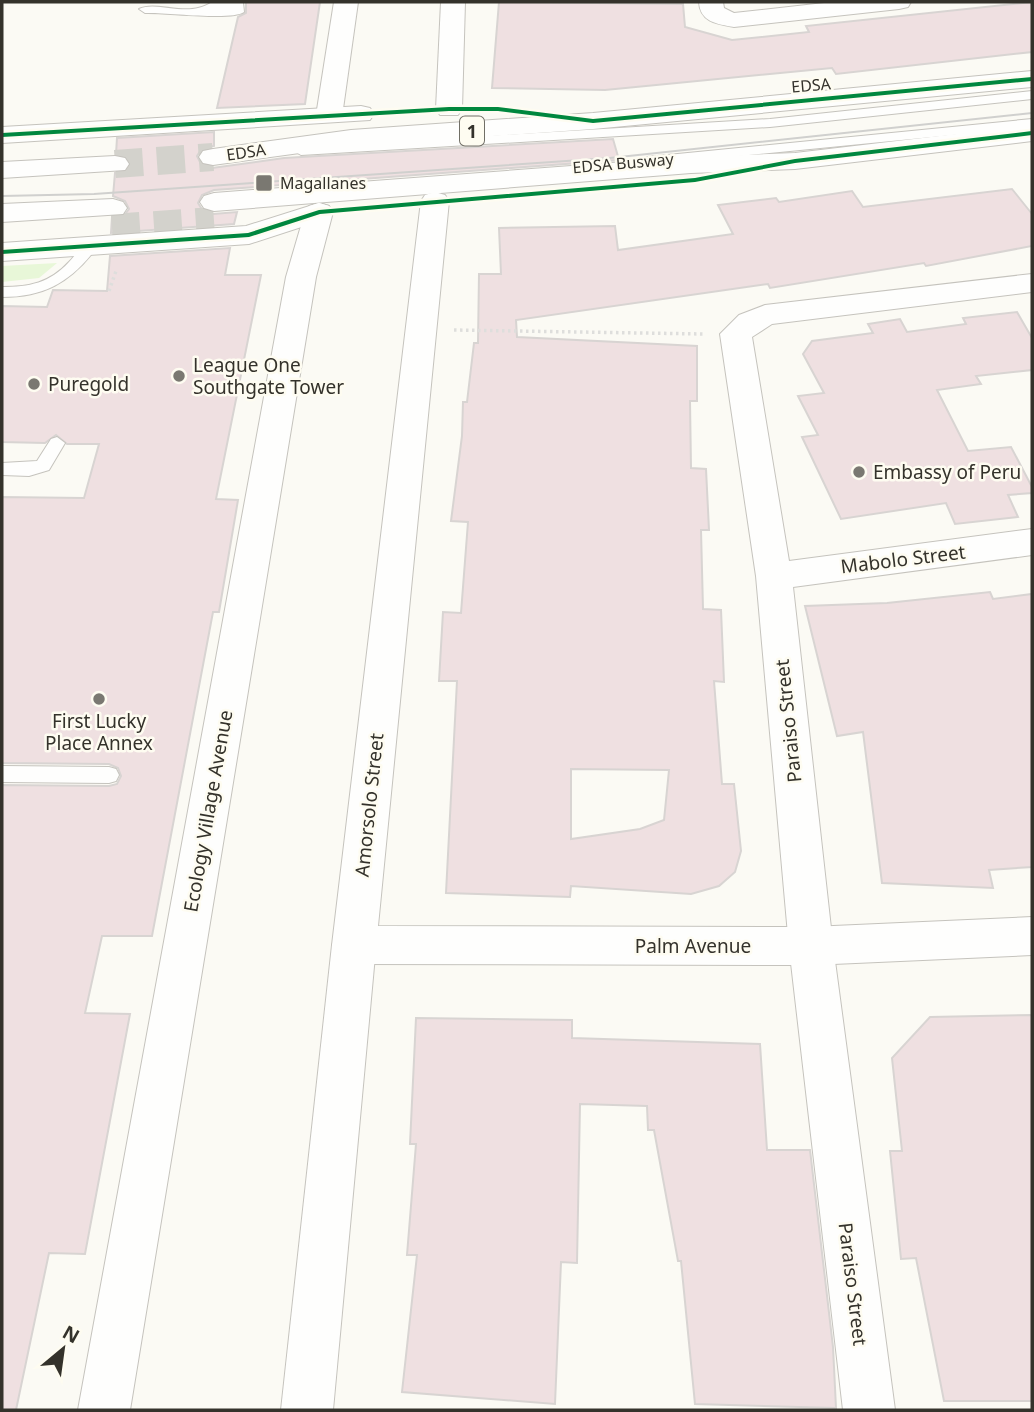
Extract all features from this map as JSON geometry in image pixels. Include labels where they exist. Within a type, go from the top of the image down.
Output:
[{"type":"main road","points":[[329,116],[346,2]]},
{"type":"main road","points":[[449,109],[453,2]]},
{"type":"main road","points":[[716,9],[734,20],[899,2]]},
{"type":"main road","name":"EDSA","points":[[214,148],[593,121],[1032,79]]},
{"type":"main road","points":[[2,135],[449,109],[498,109],[593,121]]},
{"type":"main road","points":[[214,211],[319,212],[695,180],[795,161],[1032,133]]},
{"type":"main road","points":[[2,150],[116,155],[2,170]]},
{"type":"main road","points":[[214,211],[691,165],[795,161]]},
{"type":"main road","name":"Amorsolo Street","points":[[307,1410],[354,945],[435,201]]},
{"type":"main road","points":[[2,213],[105,228],[249,235],[319,212]]},
{"type":"main road","name":"Ecology Village Avenue","points":[[104,1410],[301,277],[319,212]]},
{"type":"main road","points":[[2,234],[105,228]]},
{"type":"main road","points":[[2,252],[105,228]]},
{"type":"main road","points":[[736,334],[750,322],[765,315],[1032,282]]},
{"type":"main road","name":"Paraiso Street","points":[[736,334],[774,576],[811,946],[869,1410]]},
{"type":"main road","name":"Mabolo Street","points":[[774,576],[1032,542]]},
{"type":"main road","name":"Palm Avenue","points":[[354,945],[811,946],[1032,936]]},
{"type":"lane","points":[[154,9],[189,14],[215,6],[238,12],[239,9]]},
{"type":"lane","name":"EDSA Busway","points":[[214,148],[770,123],[1032,95]]},
{"type":"lane","name":"EDSA Busway","points":[[214,211],[1032,123]]},
{"type":"lane","points":[[2,292],[23,293],[56,283],[70,272],[105,228]]},
{"type":"lane","points":[[2,470],[29,470],[44,466],[52,457],[57,443]]},
{"type":"lane","points":[[2,774],[109,775]]},
{"type":"path","points":[[422,330],[736,334]]},
{"type":"green space","points":[[57,263],[39,278],[2,282],[2,266]]},
{"type":"building","points":[[246,2],[320,2],[305,104],[217,108],[238,17],[246,13]]},
{"type":"building","points":[[499,2],[683,4],[685,27],[732,40],[809,32],[806,26],[1032,2],[1032,52],[836,74],[832,68],[605,90],[492,88]]},
{"type":"building","name":"Magallanes","points":[[214,132],[214,146],[202,148],[197,156],[201,164],[212,168],[284,158],[613,139],[619,160],[214,190],[202,195],[198,203],[203,211],[213,214],[237,212],[234,224],[111,233],[112,217],[123,217],[129,209],[125,201],[113,196],[115,173],[125,173],[131,165],[127,157],[116,154],[117,138]]},
{"type":"building","points":[[1012,189],[1032,214],[1032,246],[926,266],[924,263],[770,288],[768,284],[516,320],[517,337],[697,346],[697,401],[690,401],[691,468],[706,469],[709,530],[701,530],[703,609],[721,610],[724,682],[714,681],[722,784],[734,784],[741,851],[735,872],[719,886],[691,894],[571,886],[570,897],[446,893],[457,681],[439,681],[443,612],[461,613],[468,522],[451,521],[462,436],[463,402],[467,402],[474,343],[478,343],[479,274],[501,274],[499,228],[615,226],[618,250],[733,234],[718,205],[776,198],[779,202],[852,191],[863,207]],"holes":[[[571,769],[669,770],[664,820],[640,829],[571,839]]]},
{"type":"building","points":[[230,248],[225,275],[261,275],[216,499],[238,500],[219,612],[213,612],[152,936],[102,936],[85,1013],[130,1014],[85,1254],[49,1253],[16,1410],[2,1410],[2,785],[109,786],[117,784],[121,776],[118,768],[109,764],[2,763],[2,497],[84,498],[99,444],[67,444],[56,435],[45,443],[2,442],[2,306],[47,307],[53,290],[107,291],[110,256]]},
{"type":"building","points":[[1017,312],[1032,338],[1032,370],[976,376],[981,384],[937,390],[968,451],[1011,447],[1032,487],[1032,493],[1008,495],[1018,517],[955,524],[946,503],[841,519],[802,437],[818,435],[798,396],[824,393],[803,354],[812,341],[873,333],[868,324],[900,319],[907,332],[966,324],[963,318]]},
{"type":"building","points":[[990,592],[993,599],[1032,594],[1032,867],[989,870],[993,888],[882,883],[863,732],[837,736],[805,606],[887,603]]},
{"type":"building","points":[[1032,1015],[1032,1401],[944,1401],[916,1258],[901,1259],[890,1151],[902,1151],[892,1058],[930,1017]]},
{"type":"building","points":[[416,1018],[572,1020],[572,1038],[760,1044],[767,1150],[810,1150],[833,1347],[836,1408],[695,1404],[681,1261],[678,1261],[654,1130],[648,1130],[647,1106],[580,1104],[577,1263],[561,1262],[555,1404],[402,1392],[417,1255],[407,1255],[416,1144],[410,1144]]},
{"type":"tunnel","points":[[115,164],[213,157]]},
{"type":"tunnel","points":[[112,228],[214,221]]},
{"type":"tram line","points":[[2,196],[94,194],[610,158],[1032,113]]},
{"type":"cycle path","points":[[2,135],[449,109],[498,109],[593,121],[1032,79]]},
{"type":"cycle path","points":[[2,252],[249,235],[319,212],[695,180],[795,161],[1032,133]]},
{"type":"place","name":"Magallanes","points":[[264,183]]},
{"type":"place","name":"League One Southgate Tower","points":[[179,376]]},
{"type":"place","name":"Puregold","points":[[34,384]]},
{"type":"place","name":"Embassy of Peru","points":[[859,472]]},
{"type":"place","name":"First Lucky Place Annex","points":[[99,699]]}]
